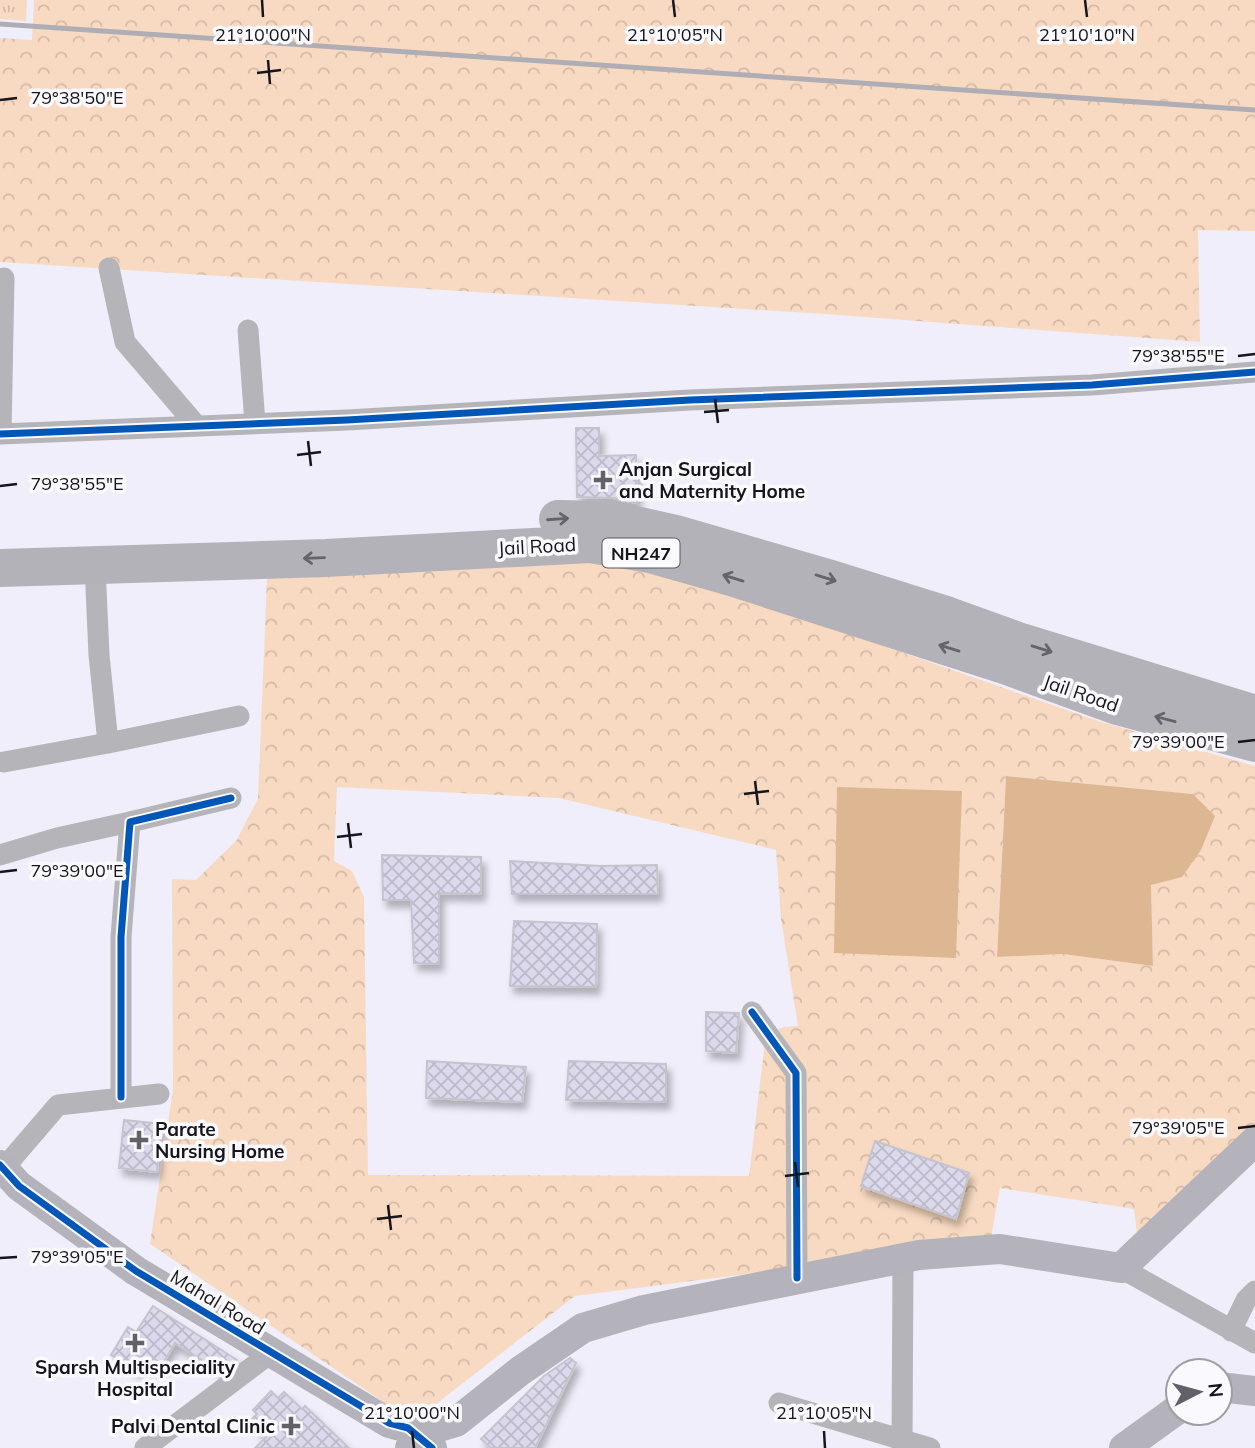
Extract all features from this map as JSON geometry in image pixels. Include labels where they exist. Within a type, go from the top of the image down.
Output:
[{"type":"highway","name":"Jail Road","points":[[0,542],[244,536],[573,518],[613,520],[676,534],[831,579],[1021,642],[1255,714]]},
{"type":"highway","name":"Jail Road","points":[[0,568],[326,558],[590,544],[650,554],[731,577],[1007,666],[1117,706],[1255,743]]},
{"type":"main road","points":[[422,1439],[583,1328],[643,1310],[903,1258],[1000,1249],[1121,1268],[1255,1141]]},
{"type":"main road","name":"Mahal Road","points":[[6,1177],[136,1271],[422,1439]]},
{"type":"main road","points":[[1234,1389],[1255,1391]]},
{"type":"main road","points":[[1125,1448],[1164,1419]]},
{"type":"street","points":[[109,268],[124,342],[196,425]]},
{"type":"street","points":[[4,278],[0,434],[347,420],[691,400],[1092,385],[1255,372]]},
{"type":"street","points":[[248,330],[255,424]]},
{"type":"street","points":[[95,566],[99,655],[108,743]]},
{"type":"street","points":[[4,762],[239,716]]},
{"type":"street","points":[[0,855],[57,838],[231,798]]},
{"type":"street","points":[[121,1097],[121,937],[130,822]]},
{"type":"street","points":[[752,1012],[796,1073],[797,1278]]},
{"type":"street","points":[[6,1177],[58,1105],[159,1094]]},
{"type":"street","points":[[902,1444],[903,1258]]},
{"type":"street","points":[[1121,1268],[1255,1343]]},
{"type":"street","points":[[1231,1331],[1246,1300],[1255,1291]]},
{"type":"street","points":[[145,1448],[272,1352]]},
{"type":"street","points":[[779,1403],[902,1444],[930,1448]]},
{"type":"green space","points":[[0,0],[27,0],[26,21],[0,19]]},
{"type":"green space","points":[[34,0],[1255,0],[1255,231],[1198,230],[1200,342],[825,314],[0,262],[0,38],[32,40]]},
{"type":"green space","points":[[627,561],[861,638],[1098,721],[1255,766],[1255,1129],[1138,1242],[1134,1209],[1000,1188],[990,1243],[575,1296],[413,1422],[150,1244],[173,1089],[172,879],[196,880],[236,841],[258,799],[267,578]],"holes":[[[1006,776],[1193,794],[1151,885],[1153,966],[1063,954],[997,957]],[[337,787],[559,798],[776,850],[781,919],[798,1026],[766,1033],[749,1176],[368,1175],[364,897],[352,871],[334,861]]]},
{"type":"shaded area","points":[[1006,776],[1193,794],[1215,816],[1201,850],[1182,877],[1151,885],[1153,966],[1063,954],[997,957]]},
{"type":"shaded area","points":[[837,787],[962,791],[956,958],[834,953]]},
{"type":"building","points":[[576,428],[599,428],[599,456],[636,455],[637,503],[613,498],[577,497]]},
{"type":"building","points":[[382,855],[481,857],[481,894],[439,893],[439,964],[414,963],[411,900],[383,900]]},
{"type":"building","points":[[510,861],[601,866],[657,865],[658,894],[512,894]]},
{"type":"building","points":[[514,921],[597,924],[596,987],[510,986]]},
{"type":"building","points":[[706,1012],[739,1013],[736,1053],[706,1051]]},
{"type":"building","points":[[427,1061],[526,1067],[522,1102],[426,1098]]},
{"type":"building","points":[[569,1061],[666,1064],[666,1102],[566,1100]]},
{"type":"building","points":[[124,1120],[162,1124],[157,1172],[119,1168]]},
{"type":"building","points":[[875,1141],[969,1173],[956,1219],[861,1186]]},
{"type":"building","points":[[153,1306],[237,1360],[235,1364],[222,1373],[175,1343],[159,1370],[144,1360],[137,1371],[111,1355],[128,1327],[136,1332]]},
{"type":"building","points":[[570,1358],[576,1363],[535,1448],[491,1448],[481,1439],[544,1376]]},
{"type":"building","points":[[271,1391],[278,1398],[284,1392],[302,1409],[305,1406],[349,1448],[255,1448],[266,1437],[250,1421],[257,1414],[253,1410]]},
{"type":"railway","points":[[0,24],[1255,110]]},
{"type":"cycle path","points":[[0,434],[347,420],[690,400],[1092,385],[1255,372]]},
{"type":"cycle path","points":[[121,1097],[121,937],[130,822],[231,798]]},
{"type":"cycle path","points":[[752,1012],[796,1073],[797,1278]]},
{"type":"cycle path","points":[[0,1165],[19,1186],[136,1271],[389,1423],[408,1428],[432,1448]]},
{"type":"place","name":"Anjan Surgical and Maternity Home","points":[[603,480]]},
{"type":"place","name":"Parate Nursing Home","points":[[139,1140]]},
{"type":"place","name":"Sparsh Multispeciality Hospital","points":[[135,1343]]},
{"type":"place","name":"Palvi Dental Clinic","points":[[291,1426]]}]
